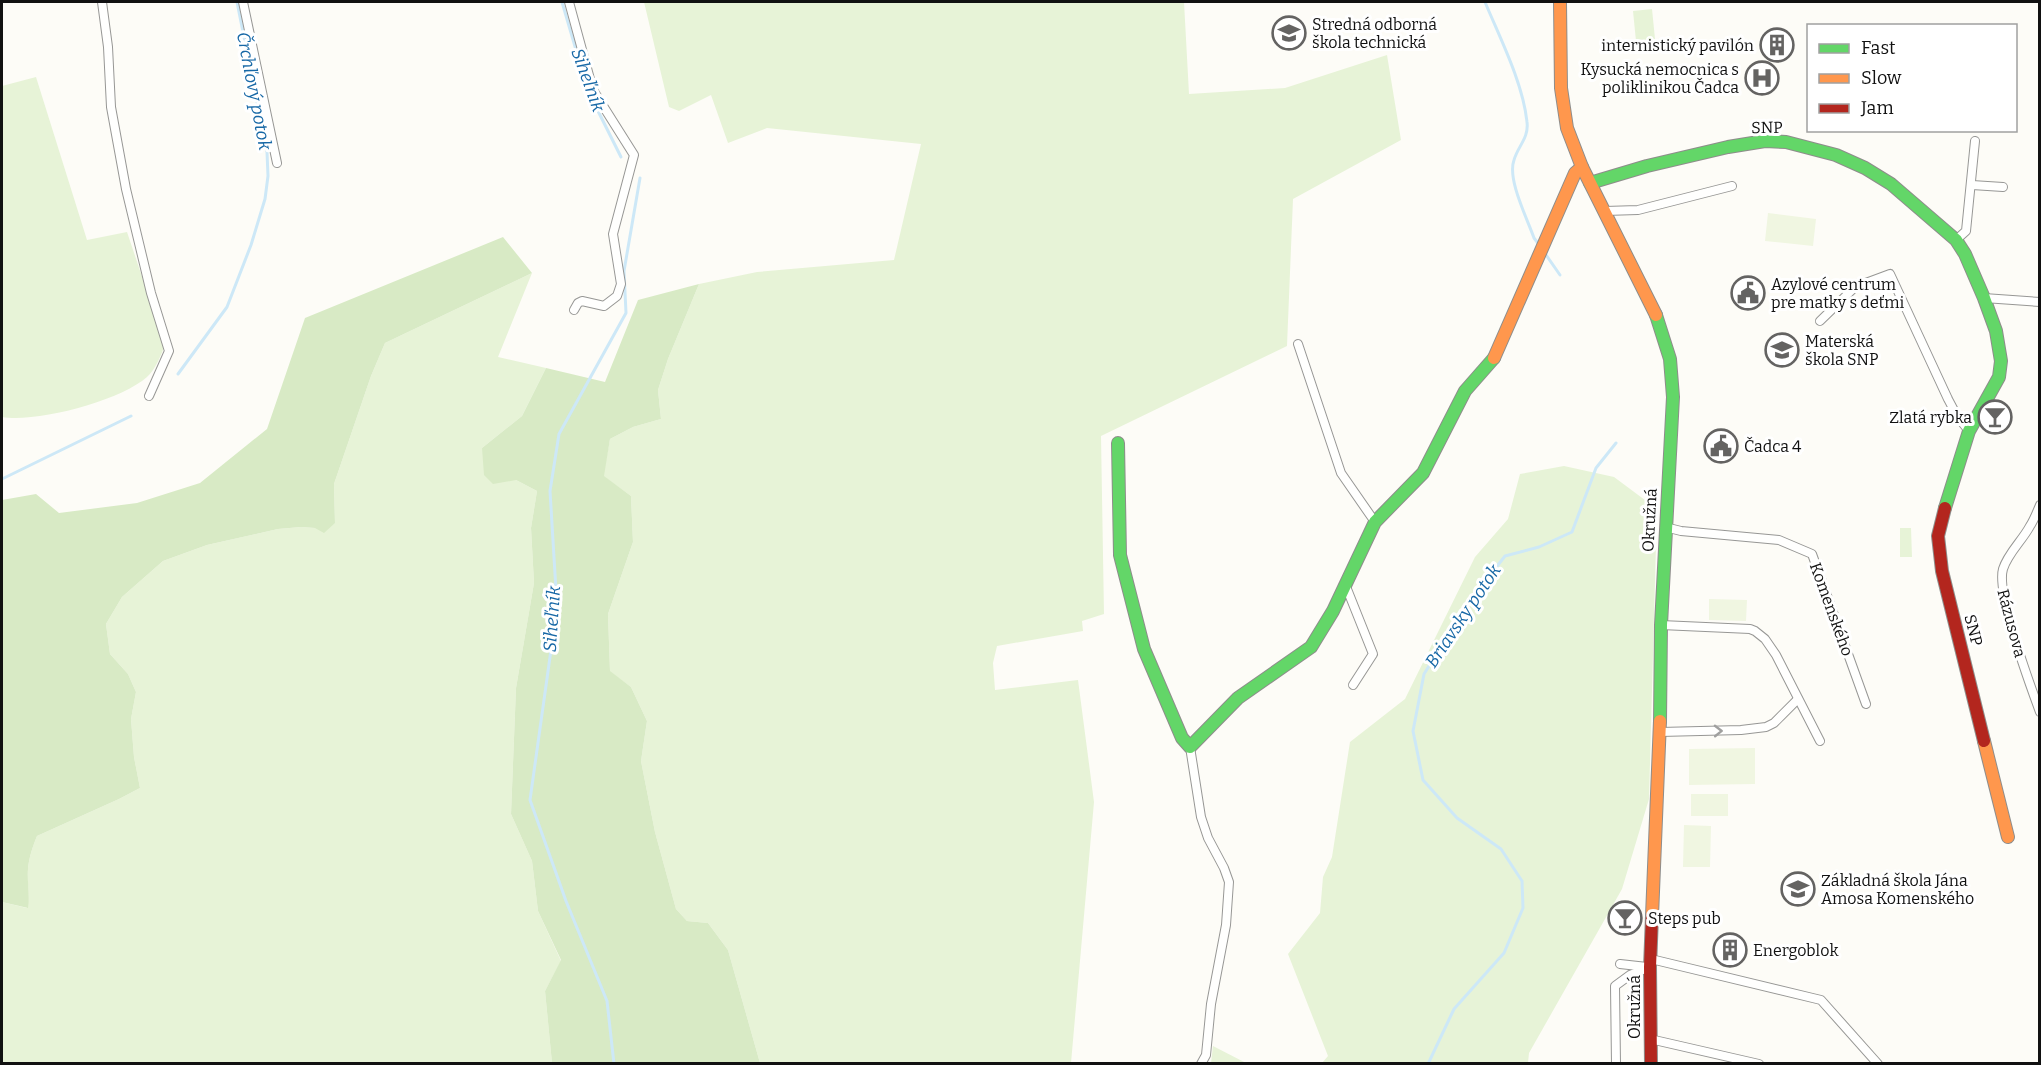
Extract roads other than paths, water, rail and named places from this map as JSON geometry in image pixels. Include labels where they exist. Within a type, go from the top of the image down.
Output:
[{"type":"street","points":[[102,2],[108,47],[111,107],[126,189],[151,293],[169,351],[150,396]]},
{"type":"street","points":[[243,2],[277,163]]},
{"type":"street","points":[[569,2],[593,90],[634,156],[613,234],[621,277],[619,290],[613,300],[604,306],[582,302],[575,306],[574,310]]},
{"type":"street","name":"Okružná","points":[[1560,2],[1561,88],[1567,128],[1582,167],[1657,316],[1670,359],[1673,397],[1661,626],[1660,732],[1651,963],[1651,1064]]},
{"type":"street","name":"SNP","points":[[1590,183],[1647,166],[1728,147],[1765,141],[1786,142],[1836,156],[1865,168],[1891,184],[1956,240],[1965,254],[1996,331],[1999,348],[1999,377],[1969,431],[1938,536],[1942,571],[2008,837]]},
{"type":"street","points":[[1956,240],[1966,231],[1975,141]]},
{"type":"street","points":[[1190,747],[1238,698],[1311,647],[1333,611],[1375,522],[1423,473],[1465,391],[1495,357],[1575,172],[1582,167]]},
{"type":"street","points":[[1605,211],[1638,210],[1732,186]]},
{"type":"street","points":[[1972,186],[2002,187]]},
{"type":"street","points":[[1820,321],[1856,287],[1890,274],[1948,399],[1969,431]]},
{"type":"street","points":[[1984,298],[2040,302]]},
{"type":"street","points":[[1298,344],[1341,473],[1375,522]]},
{"type":"street","points":[[1118,443],[1120,555],[1126,580],[1144,649],[1182,738],[1190,747],[1201,818],[1229,882],[1226,925],[1210,1004],[1206,1055],[1201,1064]]},
{"type":"street","name":"Rázusova","points":[[2040,505],[2032,524],[2008,559],[2001,583],[2040,712]]},
{"type":"street","name":"Komenského","points":[[1665,526],[1681,531],[1779,540],[1812,554],[1866,704]]},
{"type":"street","points":[[1345,584],[1373,654],[1353,685]]},
{"type":"street","points":[[1661,626],[1755,631],[1765,639],[1776,655],[1820,741]]},
{"type":"street","points":[[1660,732],[1766,728],[1798,699]]},
{"type":"street","points":[[1616,1064],[1615,986],[1651,963]]},
{"type":"street","points":[[1620,964],[1651,963],[1821,1000],[1878,1064]]},
{"type":"street","points":[[1650,1039],[1759,1064]]},
{"type":"waterway","name":"Črchľový potok","points":[[178,374],[227,307],[251,245],[265,199],[268,176],[267,152],[237,2]]},
{"type":"waterway","name":"Siheľník","points":[[562,2],[588,91],[621,157]]},
{"type":"waterway","name":"Briavsky potok","points":[[1485,2],[1510,61],[1525,107],[1527,128],[1514,160],[1513,177],[1523,210],[1534,238],[1540,246]]},
{"type":"waterway","name":"Siheľník","points":[[614,1064],[607,1001],[566,901],[530,800],[557,607],[550,491],[559,434],[626,313],[624,271],[640,178]]},
{"type":"waterway","name":"Briavsky potok","points":[[1544,252],[1560,275]]},
{"type":"waterway","name":"Črchľový potok","points":[[2,479],[131,416]]},
{"type":"waterway","name":"Briavsky potok","points":[[1428,1064],[1454,1009],[1504,953],[1523,908],[1522,881],[1501,849],[1457,818],[1423,780],[1413,731],[1424,674],[1469,602],[1505,556],[1539,547],[1572,532],[1596,468],[1616,443]]},
{"type":"place","name":"Stredná odborná škola technická","points":[[1289,33]]},
{"type":"place","name":"internistický pavilón","points":[[1777,45]]},
{"type":"place","name":"Kysucká nemocnica s poliklinikou Čadca","points":[[1762,78]]},
{"type":"place","name":"Azylové centrum pre matky s deťmi","points":[[1748,293]]},
{"type":"place","name":"Materská škola SNP","points":[[1782,350]]},
{"type":"place","name":"Zlatá rybka","points":[[1995,417]]},
{"type":"place","name":"Čadca 4","points":[[1721,446]]},
{"type":"place","name":"Základná škola Jána Amosa Komenského","points":[[1798,889]]},
{"type":"place","name":"Steps pub","points":[[1625,918]]},
{"type":"place","name":"Energoblok","points":[[1730,950]]}]
